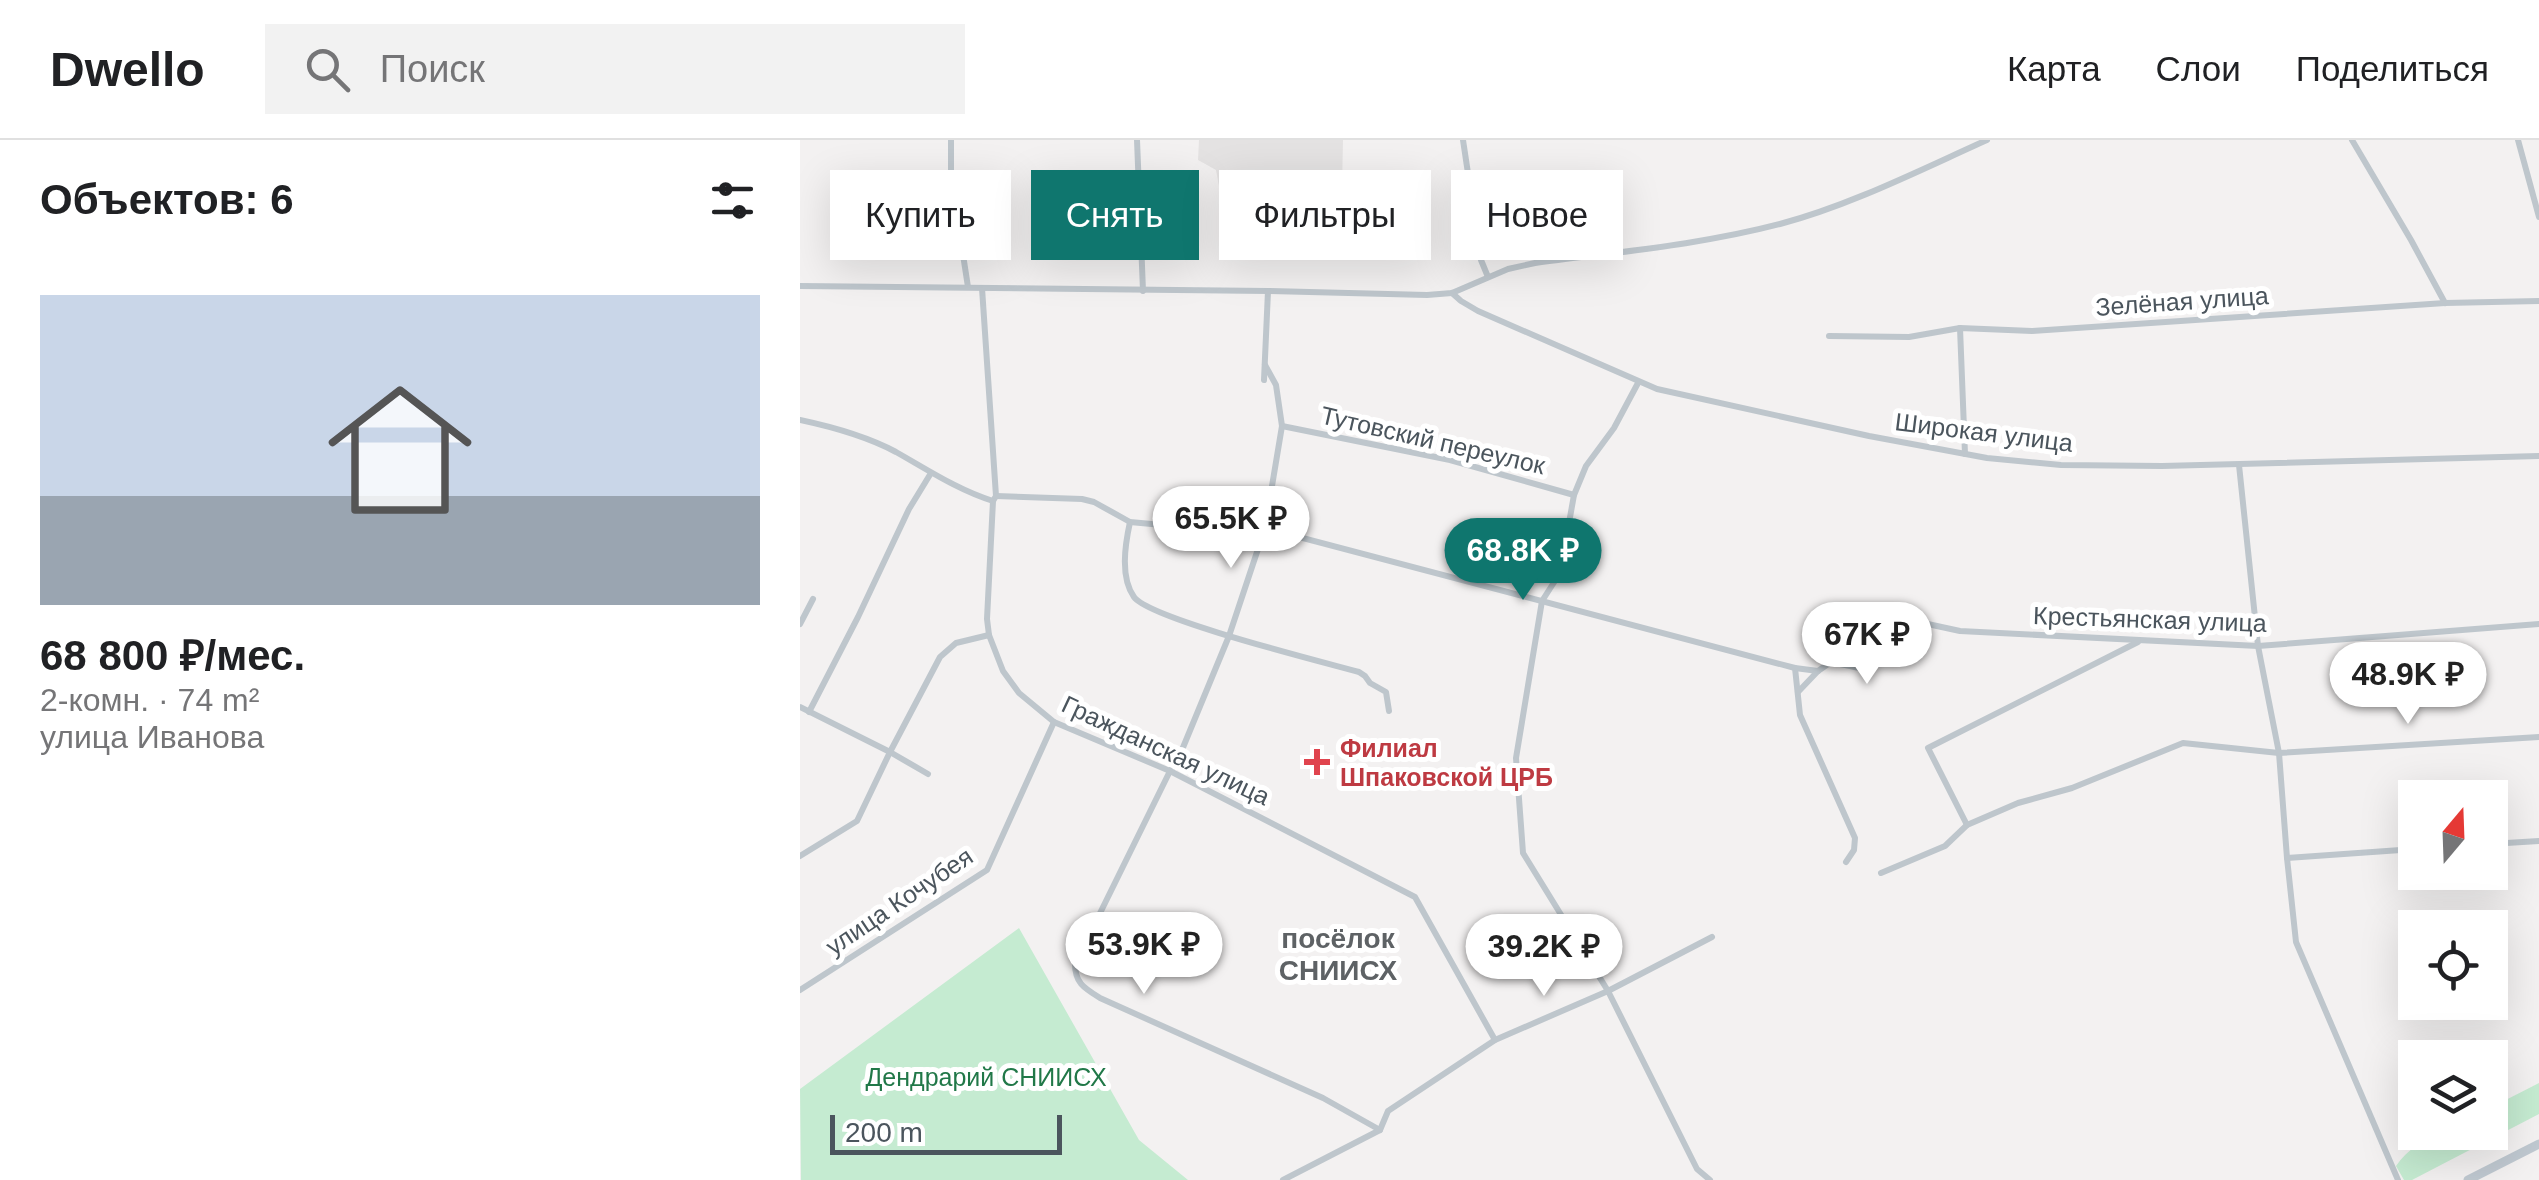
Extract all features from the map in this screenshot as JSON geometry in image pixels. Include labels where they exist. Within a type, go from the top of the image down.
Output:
[{"type":"street","points":[[951,140],[951,177],[968,288]]},
{"type":"street","points":[[1136,140],[1143,290]]},
{"type":"street","points":[[1463,140],[1488,277]]},
{"type":"street","points":[[800,286],[1452,293],[1535,263],[1782,224],[1987,140]]},
{"type":"street","points":[[2352,140],[2445,304]]},
{"type":"street","points":[[2518,140],[2539,217]]},
{"type":"street","name":"Гражданская улица","points":[[982,288],[994,498],[987,619],[1002,671],[1019,693],[1054,722],[1170,771],[1415,896],[1495,1040]]},
{"type":"street","points":[[1264,380],[1268,291]]},
{"type":"street","name":"Широкая улица","points":[[1452,293],[1478,311],[1638,383],[1696,399],[1965,454],[2061,465],[2239,465],[2539,456]]},
{"type":"street","name":"Зелёная улица","points":[[1829,336],[1909,337],[1960,328],[2032,331],[2539,301]]},
{"type":"street","points":[[1960,328],[1965,454]]},
{"type":"street","points":[[1265,366],[1276,384],[1282,426],[1265,528],[1229,636],[1177,762],[1075,964],[1075,976],[1085,989],[1100,998],[1323,1098],[1380,1130]]},
{"type":"street","points":[[1638,383],[1614,428],[1586,466],[1574,496],[1560,573],[1542,602],[1516,758],[1522,853],[1608,991],[1697,1169],[1710,1180]]},
{"type":"street","points":[[800,420],[864,437],[976,495],[1082,499],[1130,522],[1265,528],[1818,671]]},
{"type":"street","name":"Тутовский переулок","points":[[1282,426],[1450,460],[1574,496]]},
{"type":"street","points":[[2239,465],[2258,646],[2279,753],[2296,942],[2398,1180]]},
{"type":"street","points":[[809,712],[909,509],[931,473]]},
{"type":"street","points":[[1130,522],[1125,571],[1132,595],[1143,606],[1229,636],[1359,672],[1370,684],[1386,692],[1388,712]]},
{"type":"street","points":[[800,624],[813,598]]},
{"type":"street","name":"Крестьянская улица","points":[[1818,671],[1832,662],[1864,669],[1877,613],[1960,631],[2258,646],[2539,624]]},
{"type":"street","points":[[800,856],[857,821],[940,656],[956,644],[989,634]]},
{"type":"street","points":[[1967,825],[1928,748],[2139,642]]},
{"type":"street","points":[[1795,668],[1800,715],[1855,838],[1854,850],[1846,862]]},
{"type":"street","points":[[1798,692],[1818,671]]},
{"type":"street","points":[[800,707],[928,774]]},
{"type":"street","name":"улица Кочубея","points":[[800,990],[987,870],[1054,722]]},
{"type":"street","points":[[1882,873],[1945,846],[1967,825],[2183,743],[2279,753],[2539,737]]},
{"type":"street","points":[[2508,843],[2539,841]]},
{"type":"street","points":[[2286,858],[2398,850]]},
{"type":"street","points":[[1283,1180],[1380,1130],[1388,1110],[1495,1040],[1608,991],[1712,937]]},
{"type":"street","points":[[2468,1180],[2539,1144]]},
{"type":"shaded area","points":[[1199,140],[1343,140],[1342,170],[1219,170],[1219,186],[1216,170],[1198,160]]},
{"type":"green space","name":"Дендрарий СНИИСХ","points":[[1019,928],[1139,1140],[1188,1180],[801,1180],[800,1089]]},
{"type":"green space","points":[[2539,1083],[2539,1114],[2508,1130],[2508,1099]]},
{"type":"green space","points":[[2411,1150],[2470,1150],[2412,1180],[2404,1180],[2396,1166]]},
{"type":"place","name":"Филиал Шпаковской ЦРБ","points":[[1317,762]]},
{"type":"district","name":"посёлок СНИИСХ","points":[[1338,954]]}]
